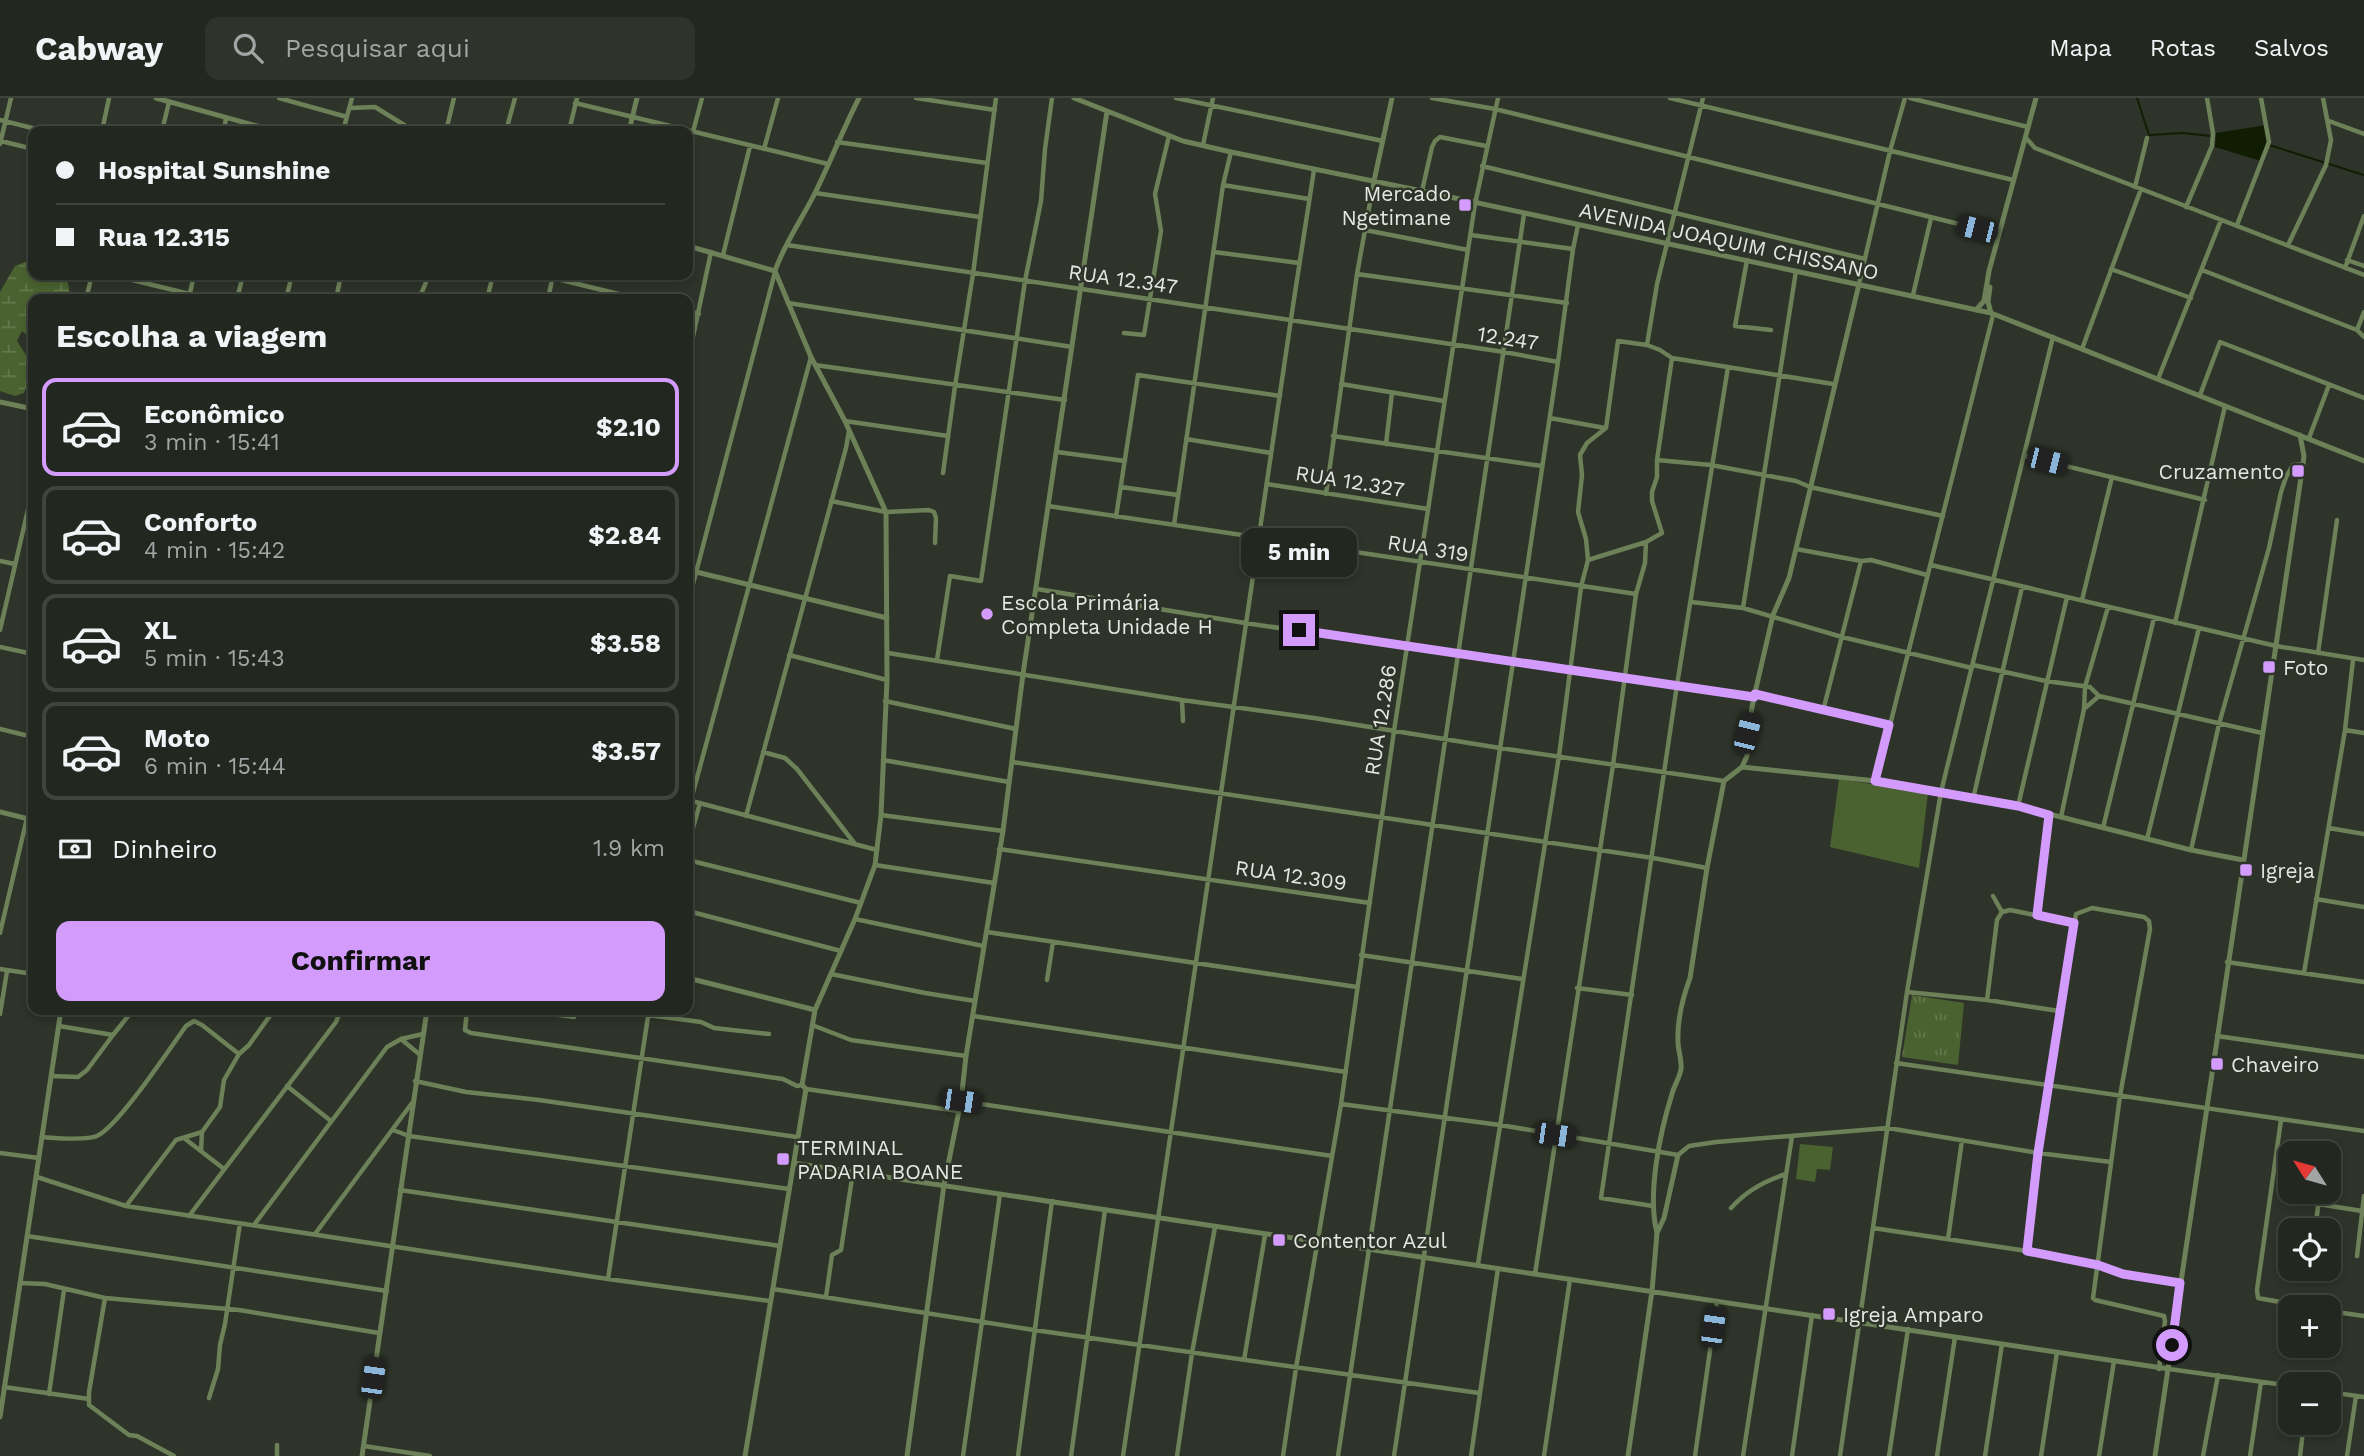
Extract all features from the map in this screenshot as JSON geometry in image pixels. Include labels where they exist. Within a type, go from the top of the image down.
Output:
[{"type":"street","points":[[11,98],[3,120],[0,143],[28,148]]},
{"type":"street","points":[[103,126],[109,98]]},
{"type":"street","points":[[156,98],[256,126]]},
{"type":"street","points":[[279,98],[347,117]]},
{"type":"street","points":[[344,126],[352,98]]},
{"type":"street","points":[[447,126],[454,98]]},
{"type":"street","points":[[507,126],[515,98]]},
{"type":"street","points":[[630,126],[637,98]]},
{"type":"street","points":[[702,98],[693,132],[828,164]]},
{"type":"street","points":[[764,149],[778,98]]},
{"type":"street","points":[[693,584],[775,271],[859,98]]},
{"type":"street","points":[[916,98],[995,110]]},
{"type":"street","points":[[943,473],[996,98]]},
{"type":"street","points":[[937,660],[950,576],[981,581],[1025,281],[1041,201],[1052,98]]},
{"type":"street","name":"AVENIDA JOAQUIM CHISSANO","points":[[1074,98],[1169,136],[1231,152],[1913,295],[1992,314],[2364,461]]},
{"type":"street","points":[[1176,98],[1383,141]]},
{"type":"street","points":[[1203,145],[1213,98]]},
{"type":"street","points":[[1326,494],[1357,274],[1392,98]]},
{"type":"street","points":[[1432,98],[1495,109],[1999,234]]},
{"type":"street","name":"RUA 12.286","points":[[1283,1456],[1346,1072],[1394,731],[1475,204],[1497,98]]},
{"type":"street","points":[[1670,98],[2013,180]]},
{"type":"street","points":[[1647,345],[1657,284],[1703,98]]},
{"type":"street","points":[[1628,1456],[1657,1233],[1653,1206],[1659,1150],[1672,1093],[1682,1068],[1678,1041],[1685,993],[1690,978],[1724,781],[1742,767],[1747,756],[1747,733],[1754,695],[1773,615],[1788,578],[1890,151],[1907,98],[2028,127]]},
{"type":"street","points":[[1976,310],[1984,300],[2036,98]]},
{"type":"street","points":[[2186,207],[2212,146],[2213,133],[2207,98]]},
{"type":"street","points":[[2237,225],[2268,144],[2261,98]]},
{"type":"street","points":[[2288,245],[2326,162],[2331,140],[2323,98]]},
{"type":"street","points":[[570,126],[576,101],[632,119],[665,126]]},
{"type":"street","points":[[163,126],[169,102]]},
{"type":"street","points":[[350,108],[375,107],[406,126]]},
{"type":"street","points":[[907,1456],[944,1185],[961,1101],[966,1055],[1003,831],[1023,674],[1107,111]]},
{"type":"street","points":[[225,126],[226,118]]},
{"type":"street","points":[[3,120],[28,127]]},
{"type":"street","points":[[2328,121],[2364,134]]},
{"type":"street","points":[[2025,135],[2035,148]]},
{"type":"street","points":[[1124,333],[1144,335],[1161,231],[1155,194],[1169,136]]},
{"type":"street","points":[[1422,191],[1435,141],[1444,137],[1486,146]]},
{"type":"street","points":[[2082,348],[2138,188],[2147,138]]},
{"type":"street","points":[[836,142],[988,163]]},
{"type":"street","points":[[723,256],[750,146]]},
{"type":"street","points":[[2020,154],[2030,147],[2035,148],[2364,275]]},
{"type":"street","points":[[1174,525],[1223,186],[1231,152]]},
{"type":"street","points":[[1482,166],[1864,259]]},
{"type":"street","points":[[1123,1456],[1232,705],[1314,170]]},
{"type":"street","points":[[1223,186],[1310,199]]},
{"type":"street","points":[[815,193],[980,217]]},
{"type":"street","points":[[1338,1456],[1524,214]]},
{"type":"street","points":[[2345,268],[2364,216]]},
{"type":"street","points":[[1913,295],[1931,217]]},
{"type":"street","points":[[2158,379],[2221,220]]},
{"type":"street","points":[[1394,1456],[1578,225]]},
{"type":"street","points":[[1365,230],[1468,250]]},
{"type":"street","points":[[1471,235],[1573,249]]},
{"type":"street","name":"RUA 12.347","points":[[787,245],[1453,345]]},
{"type":"street","points":[[693,247],[775,271]]},
{"type":"street","points":[[693,337],[712,252]]},
{"type":"street","points":[[1214,252],[1299,264]]},
{"type":"street","points":[[1747,260],[1735,326],[1771,330]]},
{"type":"street","points":[[2347,260],[2364,266]]},
{"type":"street","points":[[1875,781],[1992,314],[1988,302],[1992,263]]},
{"type":"street","points":[[2111,269],[2191,298]]},
{"type":"street","points":[[2202,270],[2357,330],[2364,337]]},
{"type":"street","points":[[745,1456],[815,1010],[855,919],[875,865],[881,815],[888,653],[886,512],[845,421],[811,357],[775,271]]},
{"type":"street","points":[[1743,608],[1796,271]]},
{"type":"street","points":[[1357,274],[1567,303]]},
{"type":"street","points":[[148,280],[193,294]]},
{"type":"street","points":[[190,293],[193,280]]},
{"type":"street","points":[[565,280],[619,294]]},
{"type":"street","points":[[788,303],[1072,346]]},
{"type":"street","points":[[693,312],[698,314]]},
{"type":"street","points":[[2357,330],[2364,312]]},
{"type":"street","points":[[1840,1456],[1896,1063],[1941,792],[2053,337]]},
{"type":"street","points":[[1478,1264],[1559,756],[1581,587],[1588,560],[1587,539],[1578,512],[1582,475],[1580,455],[1587,443],[1606,428],[1618,341],[1647,345],[1672,358],[1833,384]]},
{"type":"street","points":[[2200,395],[2220,342],[2364,398]]},
{"type":"street","name":"12.247","points":[[1453,345],[1558,362]]},
{"type":"street","points":[[693,789],[811,357]]},
{"type":"street","points":[[1588,560],[1646,542],[1662,533],[1652,492],[1657,477],[1657,460],[1672,358]]},
{"type":"street","points":[[815,365],[1065,400]]},
{"type":"street","points":[[1653,1206],[1601,1198],[1677,685],[1728,367]]},
{"type":"street","points":[[1116,517],[1138,375],[1280,396]]},
{"type":"street","points":[[1340,384],[1444,401]]},
{"type":"street","points":[[2309,438],[2329,385]]},
{"type":"street","points":[[1386,444],[1392,393]]},
{"type":"street","points":[[0,402],[28,408]]},
{"type":"street","points":[[2175,623],[2225,406]]},
{"type":"street","points":[[1550,418],[1606,428]]},
{"type":"street","points":[[845,421],[948,436]]},
{"type":"street","points":[[746,816],[849,430]]},
{"type":"street","points":[[2300,435],[2304,456]]},
{"type":"street","points":[[1334,436],[1542,466]]},
{"type":"street","points":[[1186,439],[1272,453]]},
{"type":"street","points":[[2155,1456],[2302,466],[2309,447],[2316,442]]},
{"type":"street","points":[[1057,452],[1125,461]]},
{"type":"street","points":[[2025,456],[2205,500]]},
{"type":"street","points":[[1657,460],[1711,465],[1796,481],[1810,487],[1943,516]]},
{"type":"street","points":[[2191,850],[2219,724],[2269,548],[2286,477],[2293,465],[2302,466]]},
{"type":"street","points":[[2082,600],[2112,477]]},
{"type":"street","name":"RUA 12.327","points":[[1267,484],[1428,509]]},
{"type":"street","points":[[1121,487],[1178,495]]},
{"type":"street","points":[[831,501],[886,512],[934,512],[935,543]]},
{"type":"street","name":"RUA 319","points":[[1048,506],[1636,594]]},
{"type":"street","points":[[0,630],[28,509]]},
{"type":"street","points":[[2318,653],[2337,520]]},
{"type":"street","points":[[1535,1274],[1613,765],[1636,594],[1645,564],[1646,542]]},
{"type":"street","points":[[1795,549],[1861,561],[1871,560],[1928,575]]},
{"type":"street","points":[[0,561],[15,564]]},
{"type":"street","points":[[1823,711],[1861,561]]},
{"type":"street","points":[[1931,565],[2276,646],[2364,660]]},
{"type":"street","points":[[693,571],[887,618]]},
{"type":"street","points":[[1973,799],[2022,587]]},
{"type":"street","points":[[1037,589],[1569,671],[1754,695],[1889,725]]},
{"type":"street","points":[[2018,806],[2067,597]]},
{"type":"street","points":[[1690,603],[1743,608],[1842,637],[1972,666],[2094,689],[2099,696],[2133,705],[2262,733]]},
{"type":"street","points":[[2061,817],[2084,709],[2085,687],[2108,607]]},
{"type":"street","points":[[2103,828],[2154,618]]},
{"type":"street","points":[[2147,839],[2199,628]]},
{"type":"street","points":[[0,647],[28,653]]},
{"type":"street","points":[[888,653],[1724,781]]},
{"type":"street","points":[[789,655],[887,680]]},
{"type":"street","points":[[2304,973],[2345,730],[2353,660]]},
{"type":"street","points":[[2084,709],[2099,696]]},
{"type":"street","points":[[1182,700],[1183,721]]},
{"type":"street","points":[[885,701],[1016,729]]},
{"type":"street","points":[[0,729],[28,734]]},
{"type":"street","points":[[2345,730],[2364,733]]},
{"type":"street","points":[[763,752],[785,758],[797,769],[855,844]]},
{"type":"street","points":[[883,760],[1009,782]]},
{"type":"street","points":[[1012,762],[1707,868]]},
{"type":"street","points":[[1742,767],[1875,781],[2018,806],[2191,850],[2243,860]]},
{"type":"street","points":[[693,801],[877,850]]},
{"type":"street","points":[[693,828],[700,803]]},
{"type":"street","points":[[0,812],[28,819]]},
{"type":"street","points":[[881,815],[1003,831]]},
{"type":"street","points":[[2037,915],[2049,815]]},
{"type":"street","points":[[0,933],[1,919],[28,826]]},
{"type":"street","points":[[2329,828],[2364,834]]},
{"type":"street","name":"RUA 12.309","points":[[999,849],[1370,903]]},
{"type":"street","points":[[693,861],[861,903]]},
{"type":"street","points":[[875,865],[994,883]]},
{"type":"street","points":[[1993,896],[2002,912]]},
{"type":"street","points":[[2316,899],[2364,906]]},
{"type":"street","points":[[2027,1251],[2038,1153],[2076,914],[2092,908],[2144,917],[2149,922],[2150,929],[2120,1096],[2093,1299],[2165,1318],[2159,1368]]},
{"type":"street","points":[[693,912],[841,951]]},
{"type":"street","points":[[1987,1000],[1997,920],[2002,912]]},
{"type":"street","points":[[2002,912],[2037,915],[2074,923]]},
{"type":"street","points":[[855,919],[984,946]]},
{"type":"street","points":[[987,932],[1357,987]]},
{"type":"street","points":[[1047,981],[1053,942]]},
{"type":"street","points":[[1361,955],[1522,979]]},
{"type":"street","points":[[2227,962],[2364,982]]},
{"type":"street","points":[[0,969],[28,973]]},
{"type":"street","points":[[0,1014],[7,971]]},
{"type":"street","points":[[831,974],[975,1001]]},
{"type":"street","points":[[693,979],[815,1010]]},
{"type":"street","points":[[1577,988],[1632,995]]},
{"type":"street","points":[[1907,992],[2059,1011]]},
{"type":"street","points":[[0,1417],[60,1015]]},
{"type":"street","points":[[51,1076],[78,1077],[87,1070],[129,1015]]},
{"type":"street","points":[[201,1151],[202,1132],[220,1107],[224,1080],[239,1054],[249,1045],[270,1015]]},
{"type":"street","points":[[189,1216],[338,1015]]},
{"type":"street","points":[[362,1456],[425,1015]]},
{"type":"street","points":[[466,1015],[465,1030],[471,1033],[783,1079],[797,1086],[958,1111]]},
{"type":"street","points":[[559,1015],[574,1017]]},
{"type":"street","points":[[608,1279],[648,1015]]},
{"type":"street","points":[[664,1015],[701,1022],[714,1028],[769,1034]]},
{"type":"street","points":[[973,1016],[1346,1072]]},
{"type":"street","points":[[42,1138],[96,1137],[110,1126],[186,1026],[194,1021],[239,1054]]},
{"type":"street","points":[[813,1025],[851,1040],[966,1055]]},
{"type":"street","points":[[58,1027],[113,1035]]},
{"type":"street","points":[[254,1224],[377,1058],[387,1047],[401,1039],[423,1034]]},
{"type":"street","points":[[2217,1036],[2364,1057]]},
{"type":"street","points":[[401,1039],[419,1054]]},
{"type":"street","points":[[1896,1063],[2364,1130]]},
{"type":"street","points":[[415,1081],[466,1091],[797,1137]]},
{"type":"street","points":[[287,1086],[331,1121]]},
{"type":"street","points":[[961,1101],[1332,1156]]},
{"type":"street","points":[[316,1234],[412,1103]]},
{"type":"street","points":[[1341,1104],[1500,1125],[1678,1155]]},
{"type":"street","points":[[2278,1302],[2258,1298],[2257,1290],[2281,1120]]},
{"type":"street","points":[[1657,1233],[1664,1218],[1678,1155],[1689,1146],[1888,1128],[2038,1153],[2111,1162]]},
{"type":"street","points":[[393,1130],[409,1136],[789,1189]]},
{"type":"street","points":[[126,1206],[176,1140],[202,1132]]},
{"type":"street","points":[[1743,1456],[1792,1136]]},
{"type":"street","points":[[184,1138],[224,1170]]},
{"type":"street","points":[[1948,1239],[1962,1140]]},
{"type":"street","points":[[0,1153],[39,1158]]},
{"type":"street","points":[[793,1163],[2278,1384]]},
{"type":"street","points":[[826,1297],[832,1255],[841,1250],[853,1172]]},
{"type":"street","points":[[1731,1208],[1758,1185],[1786,1174]]},
{"type":"street","points":[[37,1177],[126,1206],[770,1301]]},
{"type":"street","points":[[399,1189],[780,1246]]},
{"type":"street","points":[[962,1456],[1000,1193]]},
{"type":"street","points":[[2357,1256],[2364,1196]]},
{"type":"street","points":[[1018,1456],[1052,1201]]},
{"type":"street","points":[[2316,1218],[2318,1204],[2362,1211]]},
{"type":"street","points":[[1070,1456],[1105,1210]]},
{"type":"street","points":[[209,1398],[216,1378],[240,1223]]},
{"type":"street","points":[[1177,1456],[1215,1227]]},
{"type":"street","points":[[1873,1228],[2027,1251],[2098,1265],[2123,1274],[2180,1283]]},
{"type":"street","points":[[1244,1360],[1265,1235]]},
{"type":"street","points":[[27,1236],[387,1291]]},
{"type":"street","points":[[1471,1456],[1498,1268]]},
{"type":"street","points":[[1544,1456],[1570,1279]]},
{"type":"street","points":[[19,1283],[45,1284],[105,1298],[275,1315],[379,1333]]},
{"type":"street","points":[[773,1289],[1086,1338],[1479,1393]]},
{"type":"street","points":[[49,1394],[64,1290]]},
{"type":"street","points":[[105,1298],[89,1405],[129,1435],[137,1436],[174,1456]]},
{"type":"street","points":[[1695,1456],[1717,1301]]},
{"type":"street","points":[[2341,1313],[2364,1316]]},
{"type":"street","points":[[1792,1456],[1812,1315]]},
{"type":"street","points":[[1889,1456],[1908,1329]]},
{"type":"street","points":[[1937,1456],[1955,1337]]},
{"type":"street","points":[[1985,1456],[2002,1344]]},
{"type":"street","points":[[2041,1456],[2057,1352]]},
{"type":"street","points":[[2099,1456],[2114,1361]]},
{"type":"street","points":[[2203,1456],[2218,1375]]},
{"type":"street","points":[[2250,1456],[2261,1382]]},
{"type":"street","points":[[3,1383],[49,1394],[89,1399]]},
{"type":"street","points":[[2341,1394],[2364,1397]]},
{"type":"street","points":[[2347,1456],[2356,1396]]},
{"type":"street","points":[[2300,1456],[2303,1435]]},
{"type":"street","points":[[277,1444],[277,1456]]},
{"type":"street","points":[[364,1446],[430,1456]]},
{"type":"green space","points":[[28,262],[28,280],[67,280],[70,294],[28,294],[28,336],[22,331],[17,341],[28,358],[28,383],[24,393],[15,396],[0,391],[0,292],[15,266]]},
{"type":"green space","points":[[1839,779],[1928,793],[1919,868],[1830,847]]},
{"type":"green space","points":[[1912,995],[1964,1003],[1958,1065],[1902,1057]]},
{"type":"green space","points":[[1800,1144],[1833,1147],[1830,1170],[1817,1169],[1815,1182],[1796,1179]]},
{"type":"shaded area","points":[[2266,125],[2268,141],[2261,161],[2215,147],[2216,133]]},
{"type":"waterway","points":[[2137,98],[2149,135],[2183,133],[2211,136]]},
{"type":"waterway","points":[[2269,145],[2364,175]]},
{"type":"place","name":"Mercado Ngetimane","points":[[1465,205]]},
{"type":"place","name":"Cruzamento","points":[[2298,471]]},
{"type":"place","name":"Escola Primária Completa Unidade H","points":[[987,614]]},
{"type":"place","name":"Foto","points":[[2269,667]]},
{"type":"place","name":"Igreja","points":[[2246,870]]},
{"type":"place","name":"Chaveiro","points":[[2217,1064]]},
{"type":"place","name":"TERMINAL PADARIA BOANE","points":[[783,1159]]},
{"type":"place","name":"Contentor Azul","points":[[1279,1240]]},
{"type":"place","name":"Igreja Amparo","points":[[1829,1314]]},
{"type":"route","points":[[1299,630],[1754,697],[1755,694],[1889,725],[1875,781],[2018,806],[2049,815],[2037,915],[2074,923],[2038,1153],[2027,1251],[2098,1265],[2123,1274],[2180,1283],[2172,1345]]}]
